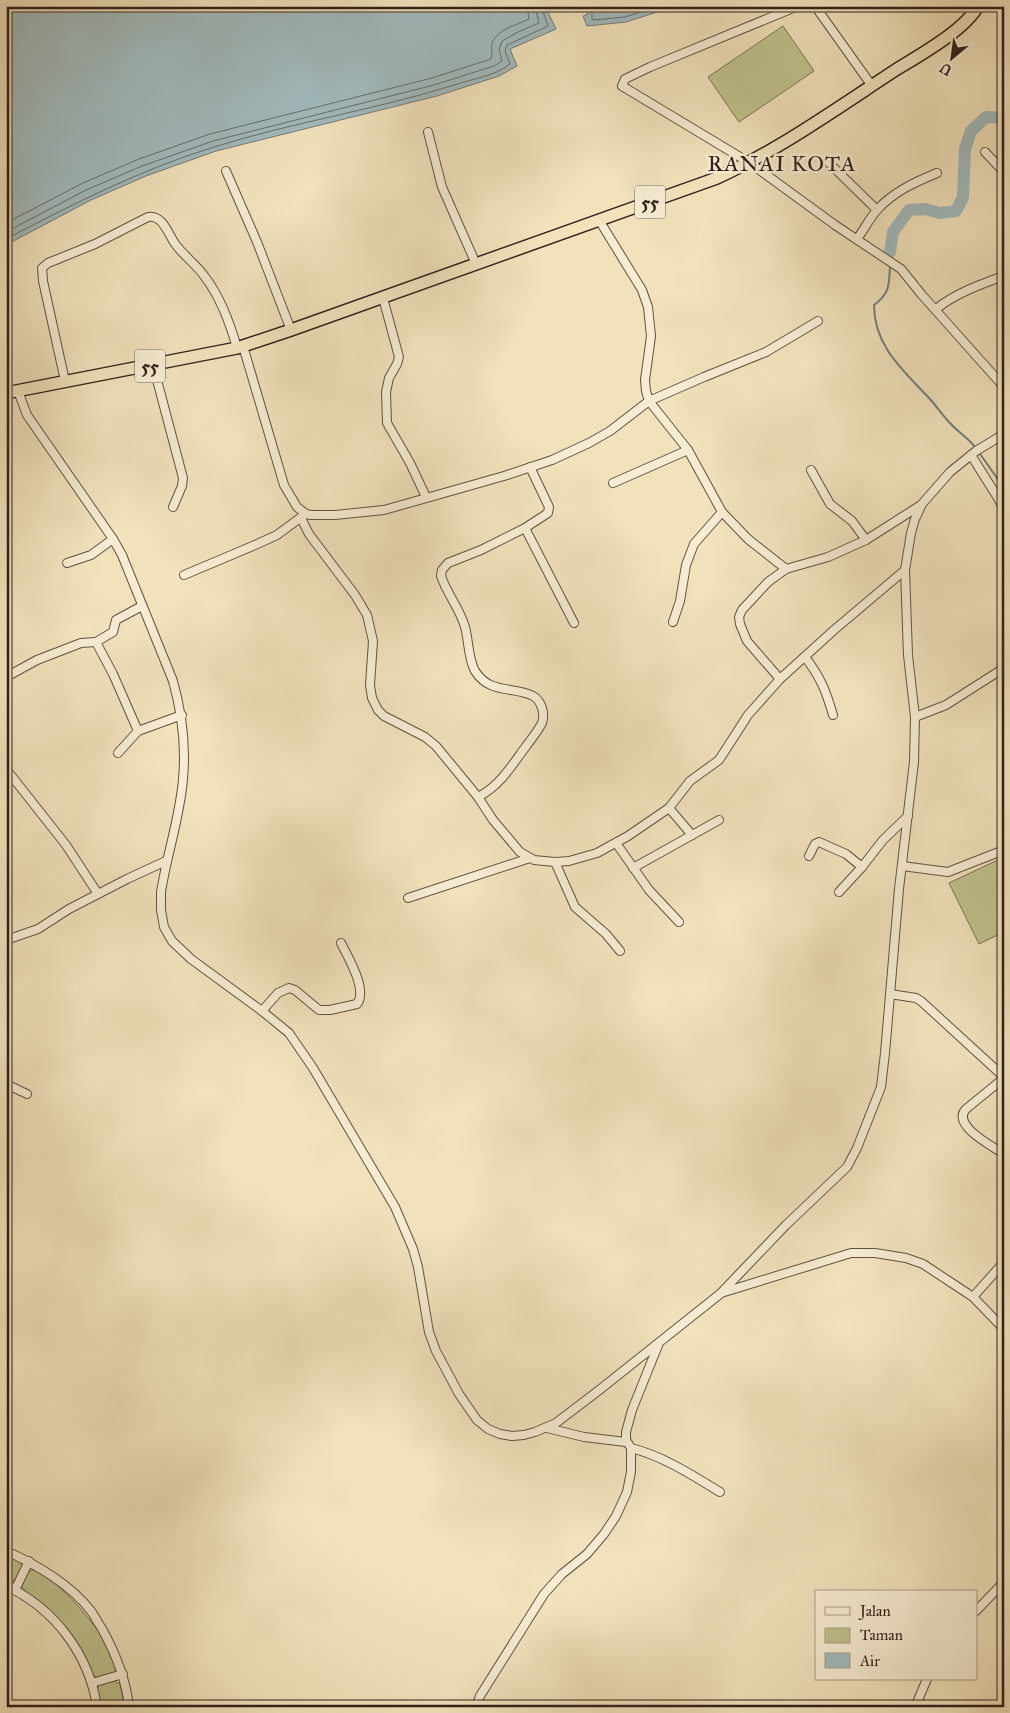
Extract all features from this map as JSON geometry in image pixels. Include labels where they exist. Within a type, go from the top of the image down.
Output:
[{"type":"highway","name":"55","points":[[6,393],[240,347],[383,298],[717,178],[750,163],[872,86],[942,40],[969,19],[978,8]]},
{"type":"street","points":[[798,6],[650,67],[625,79],[622,84],[623,88],[750,163],[797,198],[901,269],[1004,387]]},
{"type":"street","points":[[815,6],[872,86]]},
{"type":"street","points":[[428,132],[442,187],[476,264]]},
{"type":"street","points":[[985,152],[1004,172]]},
{"type":"street","points":[[828,162],[877,210]]},
{"type":"street","points":[[226,171],[257,242],[291,330]]},
{"type":"street","points":[[857,239],[877,210],[904,188],[937,173]]},
{"type":"street","points":[[64,381],[43,281],[42,268],[48,263],[94,244],[148,217],[159,219],[181,252],[205,276],[229,319],[240,347],[284,485],[304,516],[309,534],[355,595],[367,615],[373,641],[370,685],[372,698],[378,710],[384,716],[431,741],[520,852],[530,858],[555,862],[582,858],[616,843],[669,808],[690,781],[719,760],[748,715],[780,679],[905,570]]},
{"type":"street","points":[[599,220],[642,290],[648,307],[651,336],[645,380],[649,401],[688,450],[722,512],[748,538],[786,569]]},
{"type":"street","points":[[936,310],[949,299],[1004,276]]},
{"type":"street","points":[[383,298],[399,357],[389,378],[386,392],[387,423],[410,463],[426,497]]},
{"type":"street","points":[[184,575],[255,545],[277,534],[304,516],[384,510],[552,460],[589,444],[610,431],[649,401],[704,376],[766,352],[818,321]]},
{"type":"street","points":[[153,365],[183,478],[182,486],[172,507]]},
{"type":"street","points":[[18,391],[27,415],[113,539],[129,569],[173,681],[182,715],[183,779],[160,892],[164,927],[172,941],[190,959],[289,1033],[305,1055],[394,1207],[413,1249],[418,1267],[429,1332],[444,1367],[472,1414],[482,1425],[500,1434],[512,1436],[524,1435],[547,1428],[598,1391],[720,1294],[786,1225],[847,1167],[857,1148],[881,1087],[885,1053],[902,866],[914,762],[914,717],[908,655],[905,570],[911,533],[922,504]]},
{"type":"street","points":[[780,679],[747,641],[740,624],[739,617],[742,610],[755,595],[768,582],[786,569],[828,557],[866,540],[922,504],[950,472],[973,453],[1004,434]]},
{"type":"street","points":[[613,484],[688,450]]},
{"type":"street","points":[[973,453],[1004,510]]},
{"type":"street","points":[[478,798],[490,790],[503,777],[536,733],[542,723],[543,715],[541,705],[534,697],[493,686],[475,671],[465,627],[441,576],[442,570],[448,563],[481,550],[525,528],[548,513],[549,507],[530,467]]},
{"type":"street","points":[[810,470],[830,504],[852,521],[866,540]]},
{"type":"street","points":[[673,622],[680,600],[686,565],[694,544],[722,512]]},
{"type":"street","points":[[525,528],[574,623]]},
{"type":"street","points":[[67,563],[91,555],[113,539]]},
{"type":"street","points":[[6,677],[37,660],[81,643],[96,642],[113,632],[116,620],[142,606]]},
{"type":"street","points":[[96,642],[113,674],[138,731]]},
{"type":"street","points":[[805,657],[818,674],[834,715]]},
{"type":"street","points":[[914,717],[946,705],[1004,668]]},
{"type":"street","points":[[118,753],[138,731],[182,715]]},
{"type":"street","points":[[6,769],[66,845],[98,894]]},
{"type":"street","points":[[669,808],[692,835]]},
{"type":"street","points":[[839,892],[883,840],[908,816]]},
{"type":"street","points":[[633,868],[719,820]]},
{"type":"street","points":[[809,856],[814,845],[819,842],[846,854],[862,867]]},
{"type":"street","points":[[616,843],[649,890],[679,922]]},
{"type":"street","points":[[902,866],[948,872],[1004,850]]},
{"type":"street","points":[[408,898],[530,858]]},
{"type":"street","points":[[6,940],[38,929],[69,909],[166,861]]},
{"type":"street","points":[[555,862],[576,908],[606,934],[620,951]]},
{"type":"street","points":[[262,1011],[278,994],[288,988],[295,990],[319,1010],[330,1010],[357,1004],[361,996],[358,981],[341,943]]},
{"type":"street","points":[[890,994],[916,998],[922,1001],[1004,1078],[963,1111],[962,1116],[963,1122],[968,1129],[1004,1154]]},
{"type":"street","points":[[6,1084],[27,1094]]},
{"type":"street","points":[[720,1294],[851,1253],[875,1253],[906,1258],[923,1264],[973,1297],[1004,1329]]},
{"type":"street","points":[[973,1297],[1004,1262]]},
{"type":"street","points":[[476,1707],[480,1696],[544,1594],[562,1574],[587,1554],[616,1516],[627,1492],[631,1472],[626,1432],[632,1410],[658,1343]]},
{"type":"street","points":[[547,1428],[629,1445],[666,1461],[720,1492]]},
{"type":"street","points":[[6,1551],[29,1561],[55,1577],[91,1611],[112,1646],[123,1674],[129,1707]]},
{"type":"street","points":[[15,1590],[29,1561]]},
{"type":"street","points":[[978,1609],[1004,1582]]},
{"type":"street","points":[[6,1586],[15,1590],[47,1613],[63,1630],[76,1649],[92,1683],[97,1707]]},
{"type":"street","points":[[92,1683],[123,1674]]},
{"type":"street","points":[[915,1707],[928,1680]]},
{"type":"green space","points":[[783,26],[814,71],[739,122],[708,77]]},
{"type":"green space","points":[[1004,857],[1004,932],[979,944],[949,883]]},
{"type":"green space","points":[[6,1555],[19,1561],[23,1566],[17,1578],[10,1582],[6,1581]]},
{"type":"green space","points":[[32,1570],[43,1574],[56,1584],[71,1598],[99,1632],[109,1648],[114,1663],[114,1674],[97,1678],[67,1628],[23,1588],[21,1585],[27,1573]]},
{"type":"green space","points":[[112,1680],[120,1684],[125,1707],[100,1707],[97,1691],[99,1685]]},
{"type":"water","points":[[6,6],[545,6],[556,29],[510,49],[517,66],[499,76],[437,96],[216,151],[146,176],[91,200],[6,245]]},
{"type":"water","points":[[584,6],[676,6],[626,22],[587,26],[583,16],[588,14]]},
{"type":"waterway","points":[[890,252],[893,232],[909,210],[925,209],[940,213],[956,211],[963,197],[965,149],[971,131],[986,117],[1004,118]]},
{"type":"waterway","points":[[890,252],[890,258]]},
{"type":"waterway","points":[[890,266],[888,288],[883,297],[874,305],[875,320],[885,346],[901,368],[947,420],[975,447]]},
{"type":"waterway","points":[[978,451],[1004,488]]},
{"type":"district","name":"RANAI KOTA","points":[[782,163]]}]
